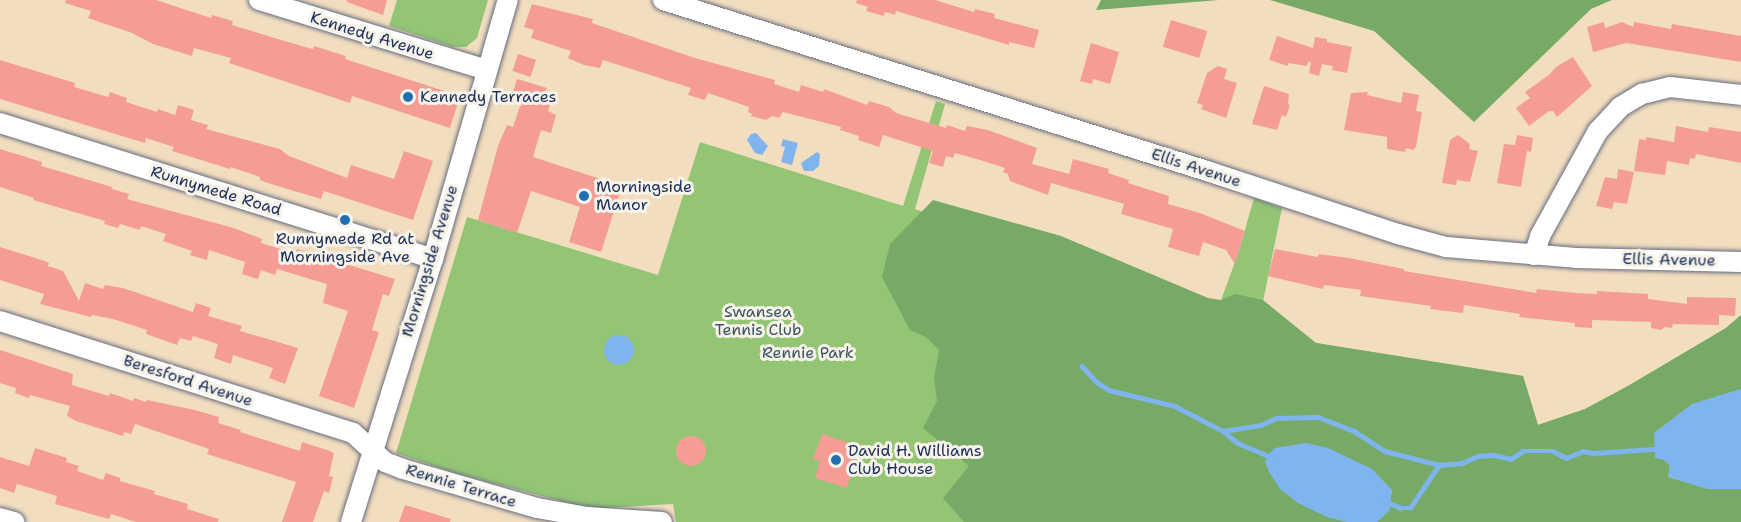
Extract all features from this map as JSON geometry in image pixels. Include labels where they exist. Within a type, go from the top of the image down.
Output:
[{"type":"street","name":"Kennedy Avenue","points":[[259,0],[486,70]]},
{"type":"street","name":"Morningside Avenue","points":[[351,522],[433,259],[508,0]]},
{"type":"street","name":"Ellis Avenue","points":[[663,0],[1196,167],[1398,234],[1467,250],[1534,255],[1741,262]]},
{"type":"street","points":[[1534,255],[1540,236],[1598,131],[1620,106],[1642,94],[1670,87],[1741,95]]},
{"type":"street","name":"Runnymede Road","points":[[0,123],[433,259]]},
{"type":"street","name":"Beresford Avenue","points":[[0,321],[353,433],[372,449]]},
{"type":"street","name":"Rennie Terrace","points":[[372,449],[386,462],[403,469],[537,508],[588,517],[662,522]]},
{"type":"street","points":[[0,518],[14,522]]},
{"type":"green space","points":[[397,0],[488,0],[477,38],[466,47],[453,47],[389,26]]},
{"type":"green space","points":[[1101,0],[1219,0],[1096,10]]},
{"type":"green space","points":[[1270,0],[1612,0],[1591,9],[1474,122],[1374,31]]},
{"type":"green space","name":"Rennie Park","points":[[936,101],[945,104],[915,209],[939,218],[980,341],[1221,300],[1238,254],[1254,198],[1282,208],[1258,326],[1316,343],[1523,376],[1538,425],[1585,409],[1628,386],[1726,328],[1741,315],[1741,522],[676,522],[673,504],[604,508],[576,505],[455,473],[396,453],[467,217],[658,275],[700,142],[903,206]]},
{"type":"green space","points":[[933,200],[1061,236],[1208,298],[1221,300],[1235,294],[1263,300],[1316,343],[1523,376],[1538,425],[1585,409],[1628,386],[1726,328],[1741,315],[1741,389],[1692,404],[1654,433],[1670,466],[1668,477],[1708,489],[1741,489],[1741,522],[1377,522],[1389,511],[1392,490],[1327,517],[1347,522],[964,522],[943,498],[969,466],[923,428],[937,401],[934,378],[939,350],[926,337],[910,330],[882,277],[890,244]]},
{"type":"water","points":[[756,133],[768,146],[762,155],[755,153],[747,140],[751,134]]},
{"type":"water","points":[[783,139],[798,143],[792,165],[781,162],[785,147],[781,146]]},
{"type":"water","points":[[817,152],[820,154],[819,166],[813,171],[804,171],[801,163]]},
{"type":"water","points":[[619,335],[630,339],[634,350],[630,361],[619,365],[608,361],[604,350],[608,339]]},
{"type":"water","points":[[1741,389],[1741,489],[1708,489],[1668,477],[1670,466],[1664,460],[1655,458],[1654,433],[1692,404]]},
{"type":"water","points":[[1306,443],[1328,448],[1372,469],[1392,490],[1389,511],[1377,522],[1347,522],[1327,517],[1298,503],[1280,489],[1265,462],[1267,456],[1275,448]]},
{"type":"building","points":[[66,0],[156,0],[211,18],[212,15],[233,21],[232,25],[305,47],[313,49],[314,46],[346,56],[345,59],[460,96],[450,128],[352,96],[350,103],[229,63],[231,58],[194,48],[192,56],[153,44],[132,33],[88,18],[91,11],[65,3]]},
{"type":"building","points":[[347,0],[387,0],[383,15],[347,2]]},
{"type":"building","points":[[857,0],[935,0],[974,12],[975,9],[995,14],[994,18],[1039,30],[1034,48],[1009,42],[1009,45],[896,11],[895,15],[885,12],[884,16],[866,11],[868,7],[856,3]]},
{"type":"building","points":[[532,4],[593,19],[592,23],[695,58],[775,80],[774,84],[799,92],[801,85],[823,92],[824,89],[867,105],[869,101],[889,107],[896,113],[946,128],[947,125],[965,131],[967,126],[988,130],[1037,148],[1032,164],[1069,174],[1073,159],[1109,169],[1108,173],[1129,180],[1128,183],[1169,196],[1168,204],[1200,213],[1245,231],[1235,264],[1226,250],[1203,242],[1199,256],[1168,247],[1173,229],[1121,214],[1124,204],[1051,183],[1048,195],[1010,181],[1008,174],[1003,172],[1005,168],[980,160],[955,153],[953,158],[946,156],[943,167],[929,163],[933,151],[883,135],[879,147],[858,140],[859,136],[840,130],[841,127],[783,112],[779,118],[772,116],[766,120],[751,116],[752,114],[748,112],[749,107],[708,93],[705,100],[688,95],[691,88],[603,60],[600,68],[584,65],[568,58],[571,51],[531,38],[534,30],[524,27]]},
{"type":"building","points":[[1171,20],[1207,31],[1199,58],[1163,47]]},
{"type":"building","points":[[1604,22],[1605,28],[1622,22],[1633,27],[1634,22],[1671,29],[1672,24],[1741,36],[1741,62],[1626,43],[1593,52],[1587,27]]},
{"type":"building","points":[[1277,36],[1313,48],[1315,37],[1352,47],[1347,73],[1332,70],[1333,66],[1322,64],[1319,76],[1309,73],[1311,62],[1308,62],[1307,66],[1288,63],[1288,66],[1269,60]]},
{"type":"building","points":[[1091,43],[1119,52],[1110,84],[1093,79],[1092,84],[1080,81]]},
{"type":"building","points":[[518,54],[536,60],[531,77],[512,71]]},
{"type":"building","points":[[1573,57],[1592,86],[1557,117],[1553,111],[1549,111],[1529,126],[1516,108],[1530,98],[1525,92],[1556,67]]},
{"type":"building","points":[[0,60],[75,83],[74,87],[108,97],[110,92],[127,98],[126,102],[157,112],[158,109],[175,115],[178,105],[194,110],[191,120],[208,125],[206,129],[280,149],[289,156],[347,178],[351,165],[394,179],[404,151],[433,161],[413,220],[324,191],[321,199],[271,184],[260,180],[260,177],[231,167],[230,169],[172,151],[174,147],[146,138],[145,143],[0,99]]},
{"type":"building","points":[[1218,66],[1227,69],[1224,79],[1237,83],[1226,118],[1201,109],[1203,105],[1197,103],[1207,73]]},
{"type":"building","points":[[517,79],[547,88],[545,92],[553,95],[548,111],[556,115],[551,133],[541,130],[533,157],[622,186],[601,252],[569,242],[580,207],[531,191],[517,233],[478,220],[498,146],[507,125],[513,127],[522,100],[512,95]]},
{"type":"building","points":[[1264,86],[1289,94],[1288,104],[1290,105],[1286,117],[1282,115],[1277,130],[1252,124]]},
{"type":"building","points":[[1368,92],[1367,95],[1401,103],[1403,92],[1419,95],[1416,111],[1422,112],[1416,147],[1413,150],[1406,148],[1405,152],[1387,149],[1387,137],[1344,130],[1351,93]]},
{"type":"building","points":[[1676,126],[1708,132],[1709,127],[1741,132],[1741,163],[1696,154],[1695,159],[1690,158],[1689,165],[1667,161],[1665,175],[1634,171],[1639,139],[1646,140],[1646,137],[1674,142]]},
{"type":"building","points":[[1458,135],[1470,144],[1469,149],[1478,151],[1470,182],[1457,180],[1456,185],[1442,183],[1450,140]]},
{"type":"building","points":[[1517,135],[1533,138],[1531,152],[1527,151],[1521,187],[1497,183],[1504,144],[1515,145]]},
{"type":"building","points":[[0,149],[42,162],[41,166],[112,187],[112,189],[129,194],[127,199],[234,228],[262,239],[261,243],[287,251],[296,253],[297,249],[395,279],[389,296],[383,294],[372,330],[379,332],[354,408],[319,396],[348,311],[323,303],[327,284],[277,269],[275,275],[261,270],[258,279],[242,274],[245,262],[209,250],[207,260],[190,255],[192,251],[163,241],[166,234],[141,226],[140,230],[120,224],[118,228],[104,224],[105,221],[33,200],[34,198],[0,187]]},
{"type":"building","points":[[1618,169],[1634,172],[1627,204],[1614,202],[1612,209],[1596,206],[1605,177],[1617,179]]},
{"type":"building","points":[[0,247],[45,261],[49,263],[48,266],[63,271],[79,301],[85,283],[103,289],[105,285],[123,288],[193,312],[196,303],[211,308],[208,316],[242,326],[240,331],[298,348],[285,384],[269,378],[273,368],[233,355],[231,364],[214,358],[218,344],[193,336],[191,341],[180,338],[177,345],[146,334],[147,330],[113,319],[92,315],[91,317],[40,304],[44,294],[0,280]]},
{"type":"building","points":[[1275,249],[1318,257],[1319,254],[1349,258],[1404,269],[1404,271],[1536,293],[1537,289],[1597,294],[1597,291],[1648,294],[1648,299],[1687,304],[1687,297],[1736,298],[1735,316],[1719,315],[1719,325],[1673,324],[1672,328],[1665,327],[1661,330],[1651,328],[1651,322],[1592,320],[1592,328],[1575,327],[1575,323],[1519,317],[1520,314],[1464,305],[1463,313],[1430,309],[1431,306],[1360,296],[1361,290],[1324,285],[1323,289],[1268,276]]},
{"type":"building","points":[[0,350],[73,374],[72,385],[109,396],[110,393],[133,401],[134,398],[195,410],[219,417],[218,423],[241,430],[240,432],[300,451],[302,442],[330,451],[334,453],[329,476],[333,477],[329,493],[324,491],[313,522],[282,522],[296,482],[207,454],[209,449],[135,424],[131,434],[124,432],[123,436],[76,421],[67,416],[70,406],[30,395],[29,398],[15,393],[16,388],[0,383]]},
{"type":"building","name":"David H. Williams Club House","points":[[822,434],[859,446],[847,488],[815,478],[820,461],[813,459]]},
{"type":"building","points":[[691,436],[701,441],[706,451],[701,461],[691,466],[681,461],[676,451],[681,441]]},
{"type":"building","points":[[35,448],[67,458],[66,462],[79,466],[77,471],[103,480],[106,473],[120,478],[120,481],[155,491],[154,494],[188,504],[187,509],[219,519],[218,522],[136,522],[111,514],[109,519],[55,504],[57,496],[17,484],[14,493],[0,488],[0,457],[29,466]]},
{"type":"building","points":[[405,505],[451,519],[450,522],[399,522]]},
{"type":"waterway","points":[[1082,366],[1098,383],[1109,390],[1175,406],[1223,431],[1238,443],[1271,457]]},
{"type":"waterway","points":[[1223,431],[1261,425],[1276,418],[1318,417],[1354,431],[1385,451],[1439,465],[1462,463],[1478,456],[1494,455],[1511,459],[1523,451],[1553,451],[1566,458],[1583,451],[1593,453],[1653,449]]},
{"type":"waterway","points":[[1385,501],[1401,508],[1410,508],[1439,465]]},
{"type":"place","name":"Kennedy Terraces","points":[[408,97]]},
{"type":"place","name":"Morningside Manor","points":[[584,196]]},
{"type":"place","name":"Runnymede Rd at Morningside Ave","points":[[345,220]]},
{"type":"place","name":"David H. Williams Club House","points":[[836,460]]},
{"type":"park label","name":"Swansea Tennis Club","points":[[758,321]]}]
